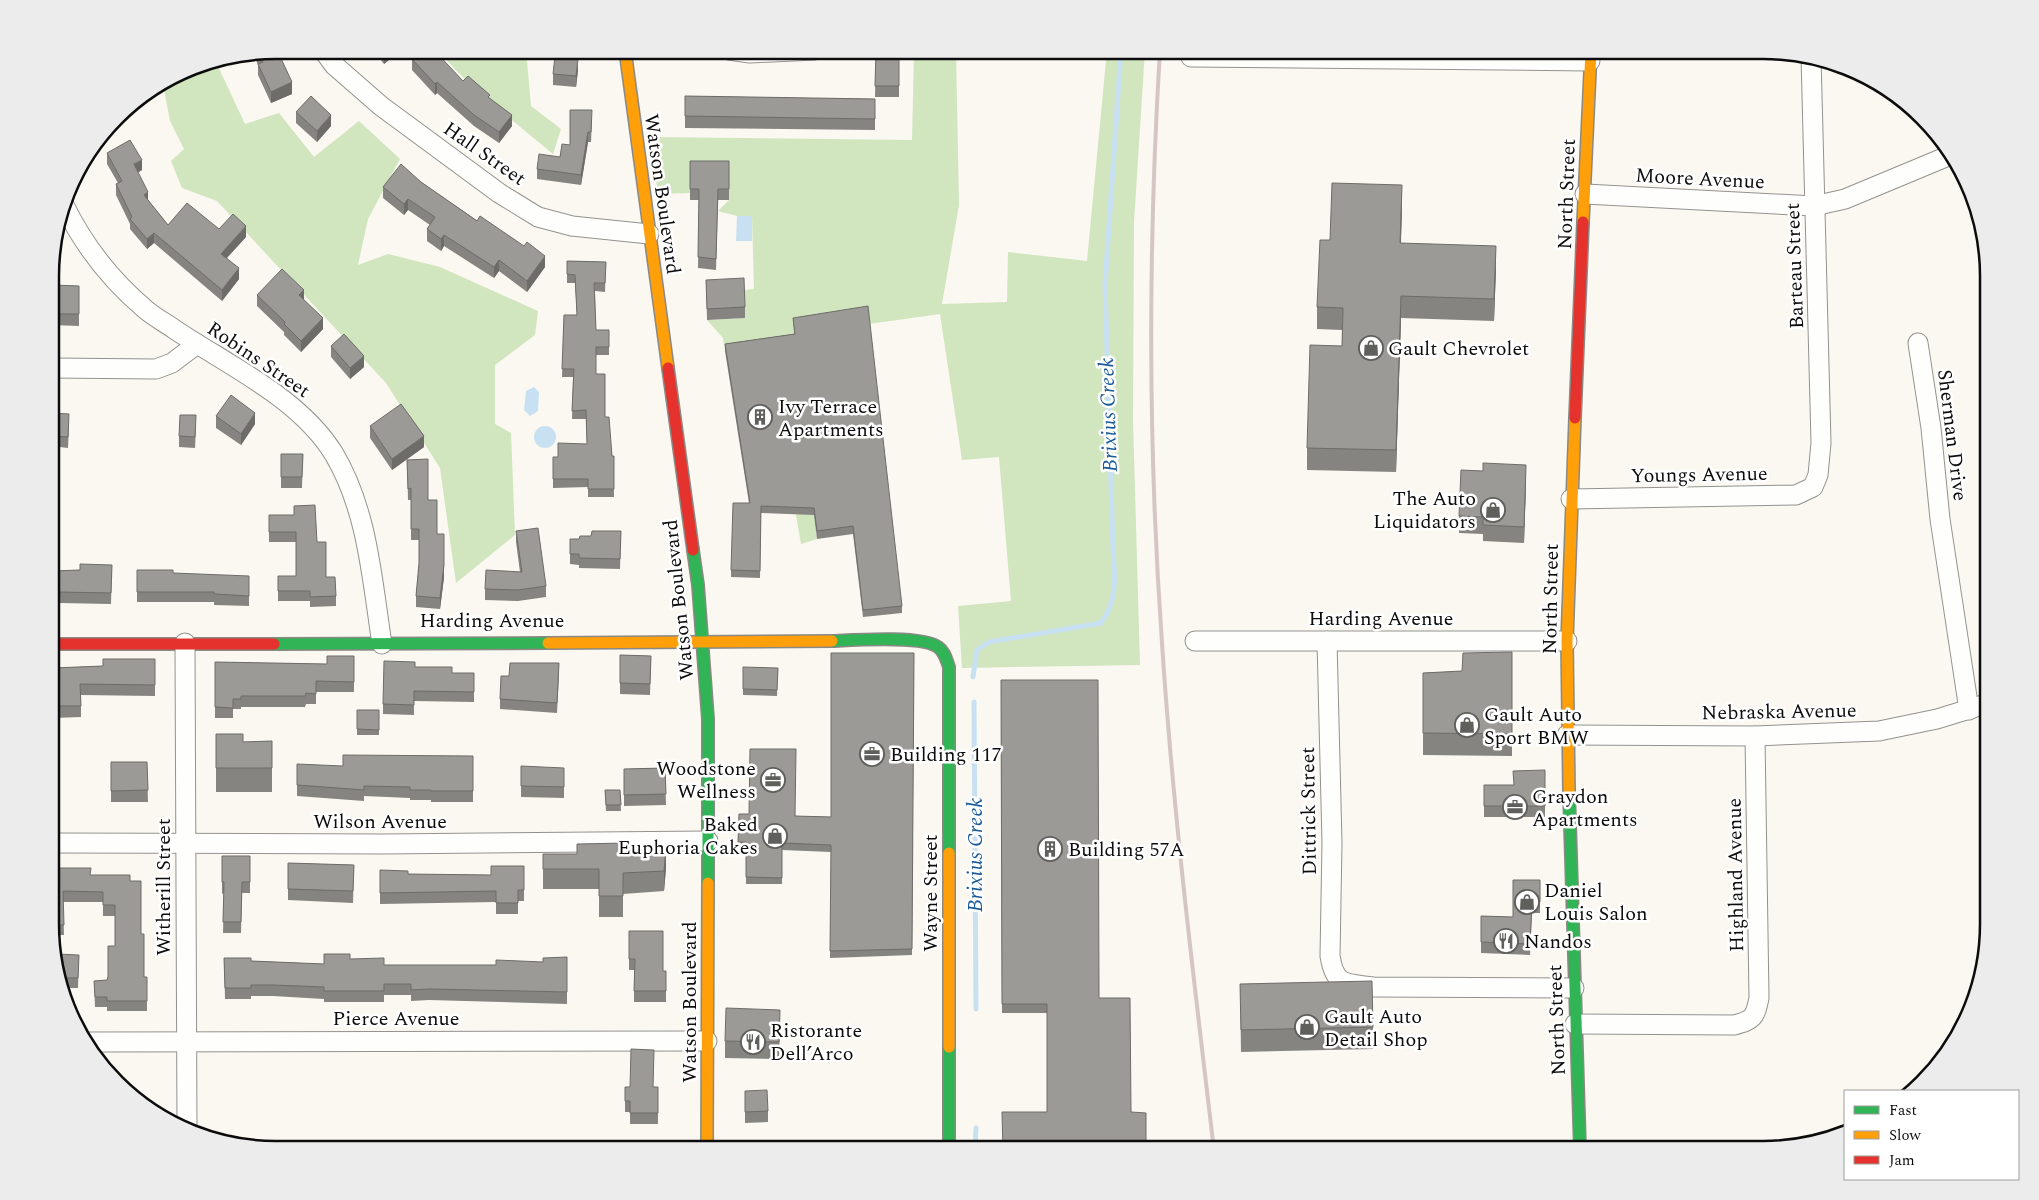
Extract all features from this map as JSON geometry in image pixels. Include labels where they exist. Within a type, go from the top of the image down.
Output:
[{"type":"street","name":"Hall Street","points":[[330,59],[381,106],[499,193],[538,217],[572,226],[649,234]]},
{"type":"street","name":"Watson Boulevard","points":[[626,59],[704,641],[708,719],[707,1141]]},
{"type":"street","name":"North Street","points":[[1580,1141],[1567,735],[1567,641],[1571,499],[1590,59]]},
{"type":"street","name":"Barteau Street","points":[[1811,64],[1821,443],[1818,474]]},
{"type":"street","name":"Moore Avenue","points":[[1585,194],[1814,206],[1846,199],[1945,157]]},
{"type":"street","name":"Robins Street","points":[[68,213],[72,222],[109,274],[146,310],[274,393],[304,417],[333,453],[353,492],[367,544],[382,644]]},
{"type":"street","name":"Sherman Drive","points":[[1918,343],[1931,428],[1940,519],[1969,710]]},
{"type":"street","points":[[59,368],[156,369],[172,363],[197,344]]},
{"type":"street","name":"Youngs Avenue","points":[[1571,499],[1796,495],[1813,487],[1818,474]]},
{"type":"street","name":"Harding Avenue","points":[[59,644],[382,644],[907,640],[932,643]]},
{"type":"street","name":"Harding Avenue","points":[[1195,641],[1567,641]]},
{"type":"street","name":"Dittrick Street","points":[[1328,641],[1332,843],[1330,956],[1333,971],[1338,978],[1346,983],[1373,987],[1574,988]]},
{"type":"street","name":"Witherill Street","points":[[185,643],[187,1123]]},
{"type":"street","name":"Wayne Street","points":[[932,643],[944,652],[948,667],[949,1141]]},
{"type":"street","name":"Nebraska Avenue","points":[[1567,735],[1755,736],[1879,731],[1937,720],[1980,706]]},
{"type":"street","name":"Highland Avenue","points":[[1575,1024],[1734,1025],[1749,1021],[1756,1013],[1759,998],[1755,736]]},
{"type":"street","name":"Wilson Avenue","points":[[59,844],[383,844],[708,841]]},
{"type":"street","name":"Pierce Avenue","points":[[93,1042],[707,1041]]},
{"type":"green space","points":[[446,59],[527,59],[531,106],[561,129],[553,154],[475,90]]},
{"type":"green space","points":[[914,59],[956,59],[959,205],[942,304],[1007,302],[1008,252],[1087,261],[1106,59],[1144,59],[1134,222],[1133,420],[1140,665],[962,668],[958,606],[1011,601],[999,457],[962,460],[940,314],[869,324],[793,325],[817,539],[801,544],[796,515],[796,501],[725,351],[723,338],[707,320],[745,318],[744,290],[754,289],[752,216],[737,216],[718,211],[729,200],[690,193],[658,194],[650,137],[912,140]]},
{"type":"green space","points":[[218,66],[245,124],[279,113],[314,157],[359,121],[400,159],[368,219],[358,265],[388,254],[440,267],[538,311],[535,335],[495,365],[495,424],[511,433],[515,535],[456,583],[440,468],[386,383],[217,201],[182,188],[171,161],[184,149],[170,121],[164,90],[192,75]]},
{"type":"water","points":[[737,216],[752,216],[752,241],[736,241]]},
{"type":"water","points":[[534,387],[539,392],[538,411],[530,416],[524,410],[526,391]]},
{"type":"water","points":[[545,426],[553,429],[556,437],[553,445],[545,448],[537,445],[534,437],[537,429]]},
{"type":"building","points":[[261,59],[281,59],[292,82],[271,92],[258,64],[263,62]]},
{"type":"building","points":[[412,59],[442,59],[463,81],[468,76],[490,95],[488,97],[512,115],[499,132],[474,115],[437,82],[435,84]]},
{"type":"building","points":[[555,59],[578,59],[576,76],[553,74]]},
{"type":"building","points":[[876,59],[899,59],[899,86],[875,86]]},
{"type":"building","points":[[311,96],[331,115],[317,131],[296,112]]},
{"type":"building","points":[[685,96],[875,99],[875,119],[685,116]]},
{"type":"building","points":[[570,110],[592,110],[591,132],[588,132],[581,175],[537,169],[539,154],[560,157],[562,144],[570,145]]},
{"type":"building","points":[[130,140],[142,160],[134,164],[148,192],[144,195],[168,225],[187,203],[219,229],[233,214],[246,226],[221,254],[239,268],[222,290],[154,233],[147,239],[130,219],[132,217],[116,184],[122,181],[107,153]]},
{"type":"building","points":[[690,161],[729,161],[729,189],[718,189],[716,259],[698,257],[699,189],[690,189]]},
{"type":"building","points":[[401,164],[421,182],[477,221],[480,216],[524,246],[527,242],[545,256],[527,281],[499,260],[494,267],[444,235],[441,239],[427,229],[435,217],[408,199],[404,204],[383,187]]},
{"type":"building","name":"Gault Chevrolet","points":[[1332,183],[1402,185],[1400,243],[1496,246],[1494,299],[1401,296],[1396,450],[1307,448],[1310,345],[1342,346],[1343,308],[1317,307],[1320,240],[1330,240]]},
{"type":"building","points":[[567,261],[606,262],[605,283],[594,283],[596,330],[609,330],[609,347],[596,347],[596,374],[605,374],[605,417],[609,417],[612,456],[614,456],[614,489],[588,489],[588,479],[553,479],[553,457],[558,457],[558,443],[587,444],[586,410],[572,411],[574,369],[562,369],[564,315],[577,315],[575,275],[567,274]]},
{"type":"building","points":[[282,269],[304,290],[299,295],[323,318],[301,341],[284,324],[285,322],[257,295]]},
{"type":"building","points":[[744,278],[745,307],[707,309],[706,280]]},
{"type":"building","points":[[59,285],[79,286],[79,314],[59,314]]},
{"type":"building","points":[[868,306],[902,606],[863,610],[853,526],[817,531],[814,508],[761,506],[760,571],[731,570],[733,503],[750,503],[725,344],[795,334],[793,318]]},
{"type":"building","points":[[344,334],[364,356],[350,368],[331,346]]},
{"type":"building","points":[[231,395],[255,413],[241,434],[216,416]]},
{"type":"building","points":[[401,404],[424,436],[392,459],[370,426]]},
{"type":"building","points":[[59,413],[69,414],[68,437],[59,436]]},
{"type":"building","points":[[180,415],[196,415],[195,437],[179,436]]},
{"type":"building","points":[[281,454],[303,454],[302,477],[281,477]]},
{"type":"building","points":[[428,459],[428,500],[437,500],[437,534],[444,534],[444,565],[440,598],[416,596],[419,563],[419,529],[411,529],[411,488],[408,489],[407,460]]},
{"type":"building","name":"The Auto Liquidators","points":[[1483,463],[1526,465],[1524,527],[1483,525],[1483,517],[1459,516],[1461,470],[1483,471]]},
{"type":"building","points":[[315,505],[317,542],[326,542],[326,577],[335,577],[336,596],[310,597],[310,591],[278,591],[278,576],[296,576],[296,532],[269,532],[269,515],[294,515],[294,506]]},
{"type":"building","points":[[538,528],[546,586],[518,590],[485,589],[486,570],[522,572],[516,531]]},
{"type":"building","points":[[592,531],[621,531],[620,559],[579,558],[579,554],[570,554],[570,539],[579,539],[580,536],[591,536]]},
{"type":"building","points":[[80,564],[112,565],[111,593],[60,592],[59,595],[59,571],[80,570]]},
{"type":"building","points":[[137,570],[173,570],[173,573],[249,576],[249,596],[214,594],[214,592],[137,592]]},
{"type":"building","name":"Gault Auto Sport BMW","points":[[1512,652],[1512,734],[1423,733],[1423,673],[1462,671],[1463,653]]},
{"type":"building","name":"Building 117","points":[[831,653],[914,653],[912,949],[830,951],[831,845],[782,843],[782,878],[746,877],[746,842],[738,842],[739,814],[749,814],[750,749],[796,749],[795,816],[831,817]]},
{"type":"building","points":[[620,655],[651,656],[650,684],[620,683]]},
{"type":"building","points":[[327,656],[354,656],[354,682],[316,681],[316,694],[306,693],[305,696],[241,696],[241,699],[233,699],[233,708],[215,707],[215,662],[327,664]]},
{"type":"building","points":[[103,659],[155,659],[155,685],[80,684],[81,706],[59,706],[59,668],[103,666]]},
{"type":"building","points":[[384,661],[415,662],[415,667],[452,667],[452,673],[474,673],[474,692],[414,691],[414,705],[383,704]]},
{"type":"building","points":[[510,663],[559,663],[557,703],[500,699],[501,676],[509,676]]},
{"type":"building","points":[[743,667],[778,668],[777,690],[743,689]]},
{"type":"building","name":"Building 57A","points":[[1001,680],[1098,680],[1099,998],[1130,998],[1131,1112],[1146,1113],[1146,1141],[1003,1141],[1002,1112],[1047,1112],[1047,1004],[1002,1004]]},
{"type":"building","points":[[357,710],[379,710],[379,730],[357,729]]},
{"type":"building","points":[[216,734],[243,734],[243,742],[272,741],[272,768],[216,768]]},
{"type":"building","points":[[343,755],[473,756],[473,791],[431,791],[410,790],[410,787],[364,786],[364,790],[297,785],[297,764],[343,766]]},
{"type":"building","points":[[111,762],[147,762],[148,790],[111,791]]},
{"type":"building","points":[[521,766],[564,768],[564,787],[521,786]]},
{"type":"building","points":[[665,768],[666,794],[624,795],[624,769]]},
{"type":"building","points":[[1545,770],[1545,806],[1484,806],[1484,785],[1514,785],[1513,771]]},
{"type":"building","points":[[605,790],[620,790],[621,805],[606,805]]},
{"type":"building","points":[[626,843],[626,848],[666,847],[664,871],[623,873],[623,896],[599,896],[599,869],[543,869],[543,854],[577,854],[577,844]]},
{"type":"building","points":[[222,856],[250,856],[250,882],[242,882],[241,922],[223,922],[224,882],[222,882]]},
{"type":"building","points":[[288,863],[354,865],[353,891],[288,889]]},
{"type":"building","points":[[491,866],[524,866],[524,890],[518,890],[518,903],[496,903],[496,891],[380,893],[380,870],[408,871],[408,874],[491,875]]},
{"type":"building","points":[[59,868],[91,868],[90,875],[130,875],[130,881],[141,881],[141,934],[144,934],[144,977],[147,977],[147,1001],[107,1001],[107,997],[95,997],[94,981],[107,980],[108,946],[115,946],[115,905],[103,905],[103,892],[63,891],[64,925],[59,925]]},
{"type":"building","points":[[1513,880],[1540,880],[1540,902],[1532,902],[1530,944],[1481,942],[1481,916],[1513,917]]},
{"type":"building","points":[[629,931],[663,931],[663,971],[666,971],[666,991],[634,991],[635,959],[629,959]]},
{"type":"building","points":[[61,954],[79,955],[78,978],[65,978]]},
{"type":"building","points":[[324,954],[350,954],[350,959],[384,958],[384,965],[496,965],[496,960],[543,962],[543,958],[567,957],[567,992],[411,990],[411,984],[384,984],[384,991],[324,991],[324,987],[273,985],[251,985],[251,988],[225,988],[224,958],[251,958],[251,961],[324,964]]},
{"type":"building","points":[[1372,981],[1373,1027],[1241,1030],[1240,984]]},
{"type":"building","points":[[726,1008],[780,1010],[779,1042],[725,1041]]},
{"type":"building","points":[[631,1049],[654,1050],[653,1087],[658,1087],[658,1113],[630,1113],[630,1101],[625,1101],[625,1087],[630,1087]]},
{"type":"building","points":[[767,1090],[768,1111],[745,1112],[745,1091]]},
{"type":"waterway","name":"Brixius Creek","points":[[973,677],[977,650],[989,642],[1101,623],[1113,597],[1114,569],[1105,285],[1120,59]]},
{"type":"waterway","name":"Brixius Creek","points":[[974,702],[976,1009]]},
{"type":"waterway","name":"Brixius Creek","points":[[975,1141],[976,1128]]},
{"type":"railway","points":[[1160,59],[1153,198],[1151,346],[1157,569],[1178,833],[1213,1141]]},
{"type":"traffic: fast","points":[[693,550],[698,585],[708,719],[708,883]]},
{"type":"traffic: fast","points":[[832,641],[871,639],[918,641],[930,643],[944,653],[949,667],[949,853]]},
{"type":"traffic: fast","points":[[274,644],[548,643]]},
{"type":"traffic: fast","points":[[1569,792],[1580,1141]]},
{"type":"traffic: fast","points":[[949,1047],[949,1141]]},
{"type":"traffic: slow","points":[[626,59],[668,368]]},
{"type":"traffic: slow","points":[[1583,222],[1591,59]]},
{"type":"traffic: slow","points":[[1569,792],[1567,641],[1575,418]]},
{"type":"traffic: slow","points":[[548,643],[832,641]]},
{"type":"traffic: slow","points":[[949,853],[949,1047]]},
{"type":"traffic: slow","points":[[707,1141],[708,883]]},
{"type":"traffic: jam","points":[[1575,418],[1583,222]]},
{"type":"traffic: jam","points":[[668,368],[693,550]]},
{"type":"traffic: jam","points":[[59,644],[274,644]]},
{"type":"place","name":"Gault Chevrolet","points":[[1371,348]]},
{"type":"place","name":"Ivy Terrace Apartments","points":[[760,417]]},
{"type":"place","name":"The Auto Liquidators","points":[[1493,510]]},
{"type":"place","name":"Gault Auto Sport BMW","points":[[1467,725]]},
{"type":"place","name":"Building 117","points":[[872,754]]},
{"type":"place","name":"Woodstone Wellness","points":[[773,780]]},
{"type":"place","name":"Graydon Apartments","points":[[1515,807]]},
{"type":"place","name":"Baked Euphoria Cakes","points":[[775,836]]},
{"type":"place","name":"Building 57A","points":[[1050,849]]},
{"type":"place","name":"Daniel Louis Salon","points":[[1527,902]]},
{"type":"place","name":"Nandos","points":[[1506,941]]},
{"type":"place","name":"Gault Auto Detail Shop","points":[[1307,1027]]},
{"type":"place","name":"Ristorante Dell’Arco","points":[[753,1042]]}]
